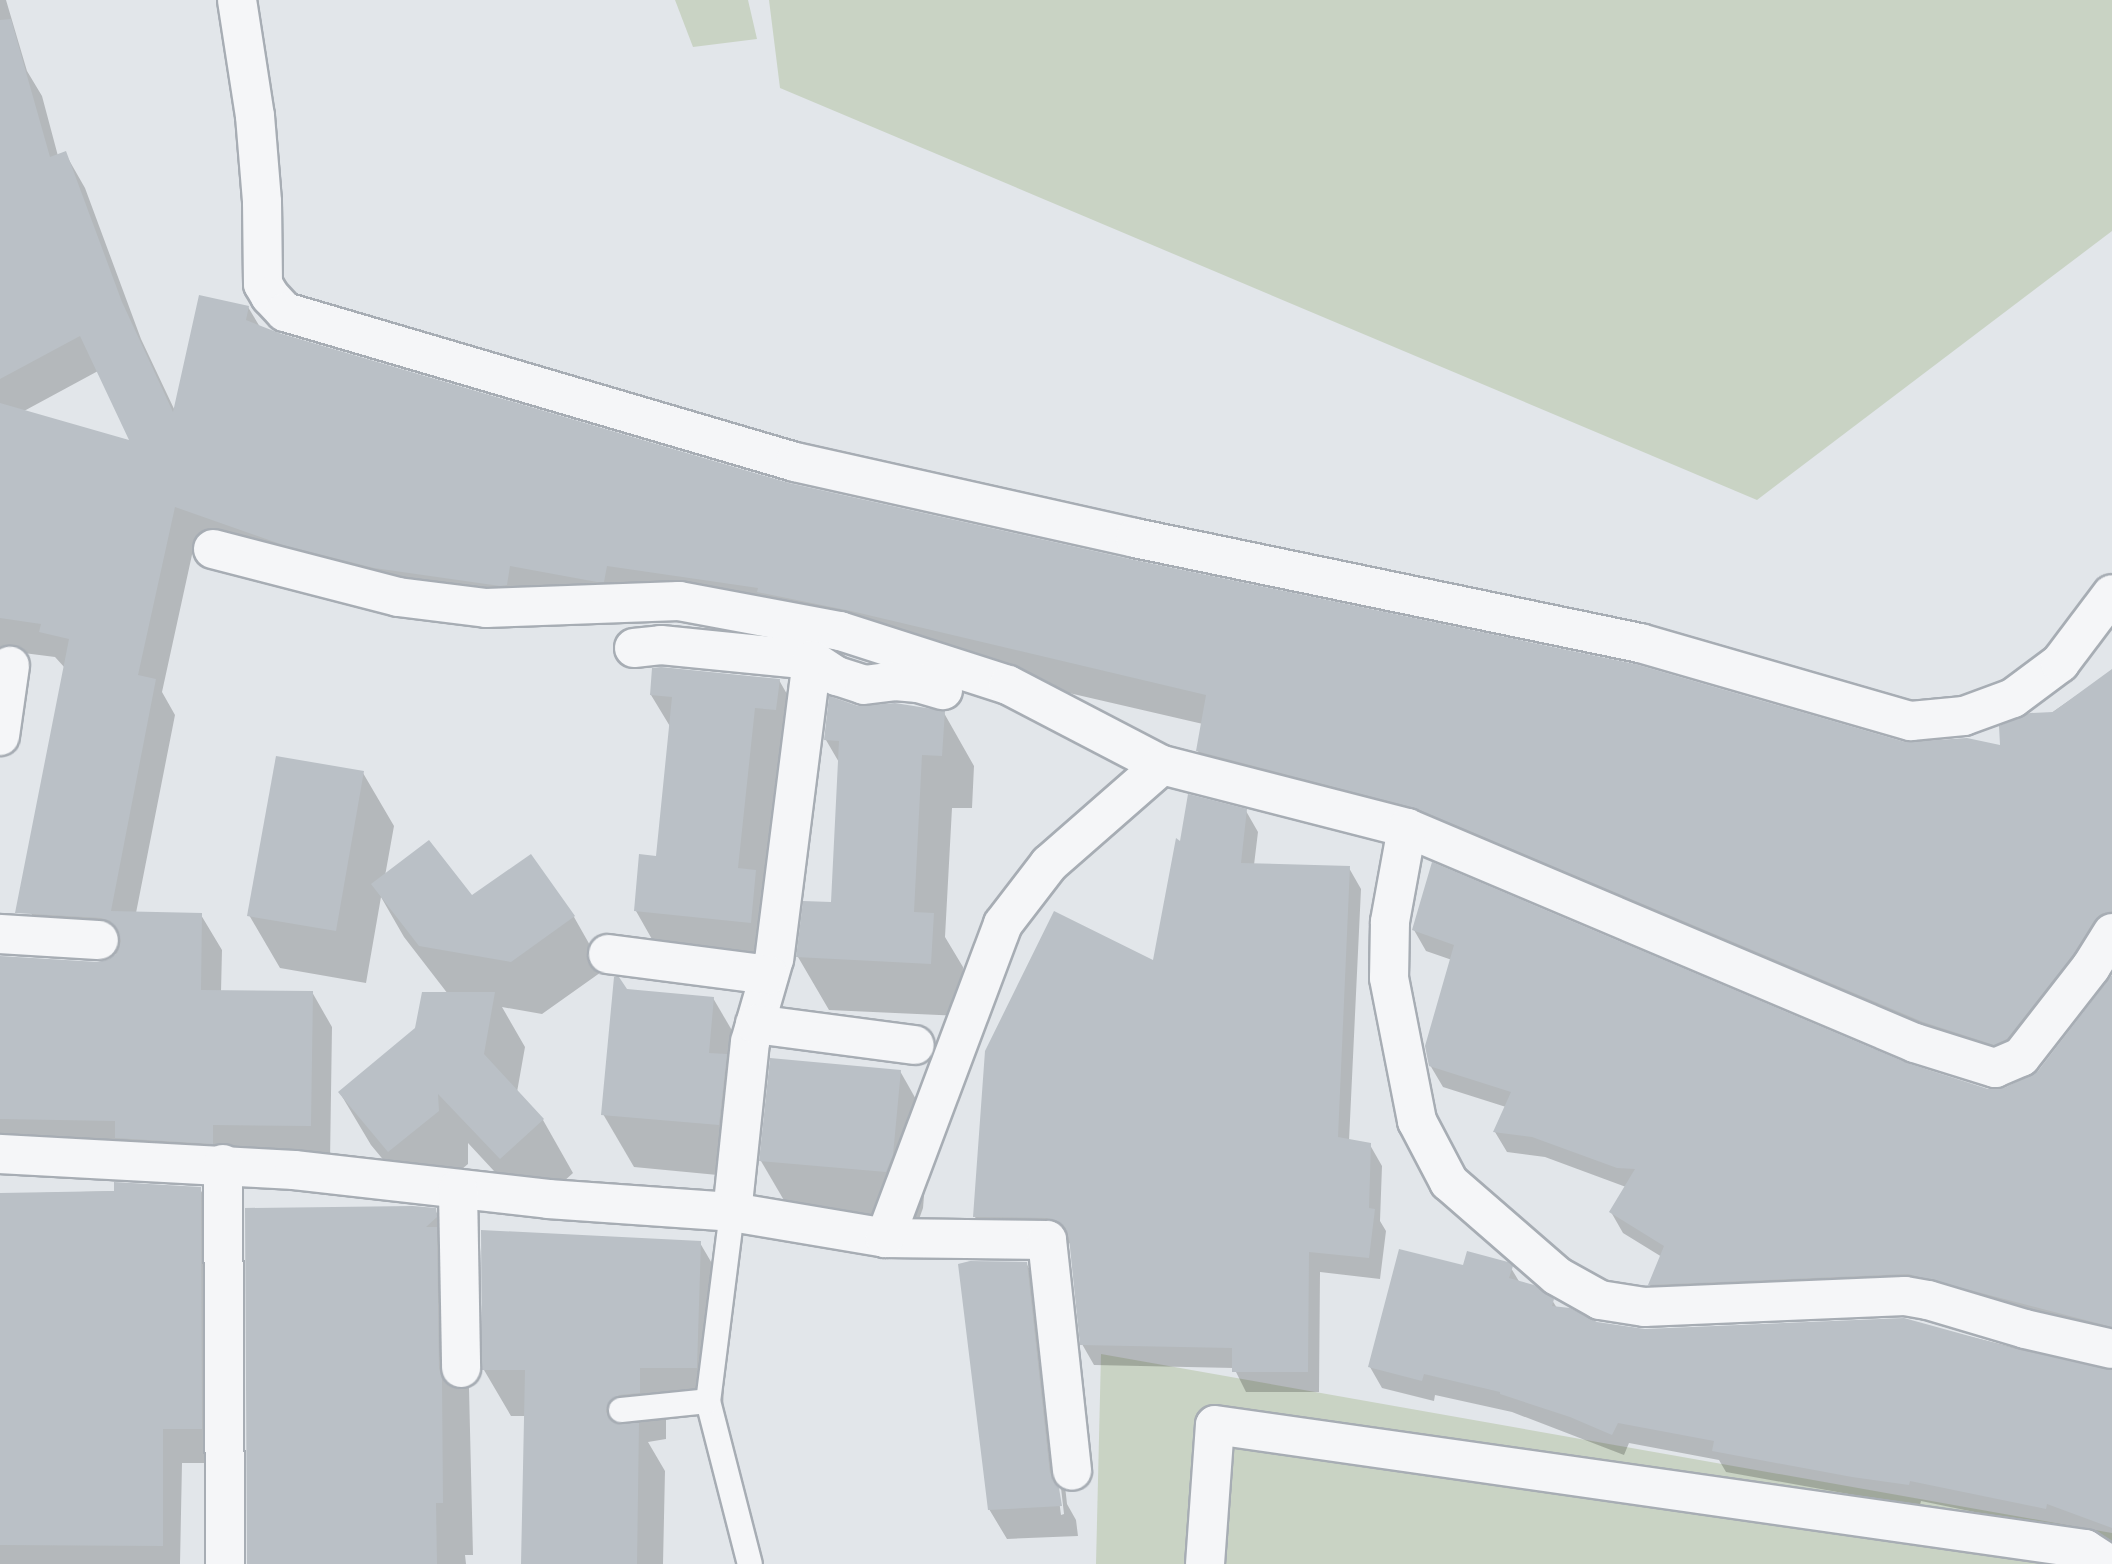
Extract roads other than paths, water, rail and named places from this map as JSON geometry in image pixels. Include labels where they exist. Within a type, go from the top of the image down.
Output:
[{"type":"street","points":[[237,0],[255,116],[262,202],[263,284],[285,312],[794,462],[1135,538],[1640,643],[1911,721],[1964,716],[2013,698],[2060,663],[2112,594]]},
{"type":"street","points":[[213,549],[398,597],[486,608],[678,601],[840,631],[1008,685],[1162,765],[1407,828],[1915,1043],[1995,1068],[2021,1057],[2091,967],[2112,933]]},
{"type":"street","points":[[634,648],[661,645],[812,660],[837,676],[864,685],[918,683],[943,691]]},
{"type":"street","points":[[732,1212],[750,1042],[774,959],[812,660]]},
{"type":"street","points":[[0,736],[10,666]]},
{"type":"street","points":[[885,1238],[1003,924],[1049,864],[1162,765]]},
{"type":"street","points":[[1407,828],[1390,922],[1390,978],[1416,1121],[1449,1182],[1557,1276],[1600,1300],[1644,1307],[1905,1296],[1928,1300],[2025,1329],[2112,1349]]},
{"type":"street","points":[[0,934],[99,940]]},
{"type":"street","points":[[608,954],[769,975]]},
{"type":"street","points":[[755,1024],[915,1045]]},
{"type":"street","points":[[0,1154],[223,1164],[548,1199],[732,1212],[885,1238],[1047,1240],[1072,1471]]},
{"type":"street","points":[[223,1164],[225,1564]]},
{"type":"street","points":[[458,1189],[461,1368]]},
{"type":"street","points":[[1205,1564],[1215,1425],[2085,1549],[2108,1564]]},
{"type":"lane","points":[[732,1212],[708,1401],[750,1564]]},
{"type":"lane","points":[[621,1410],[708,1401]]}]
